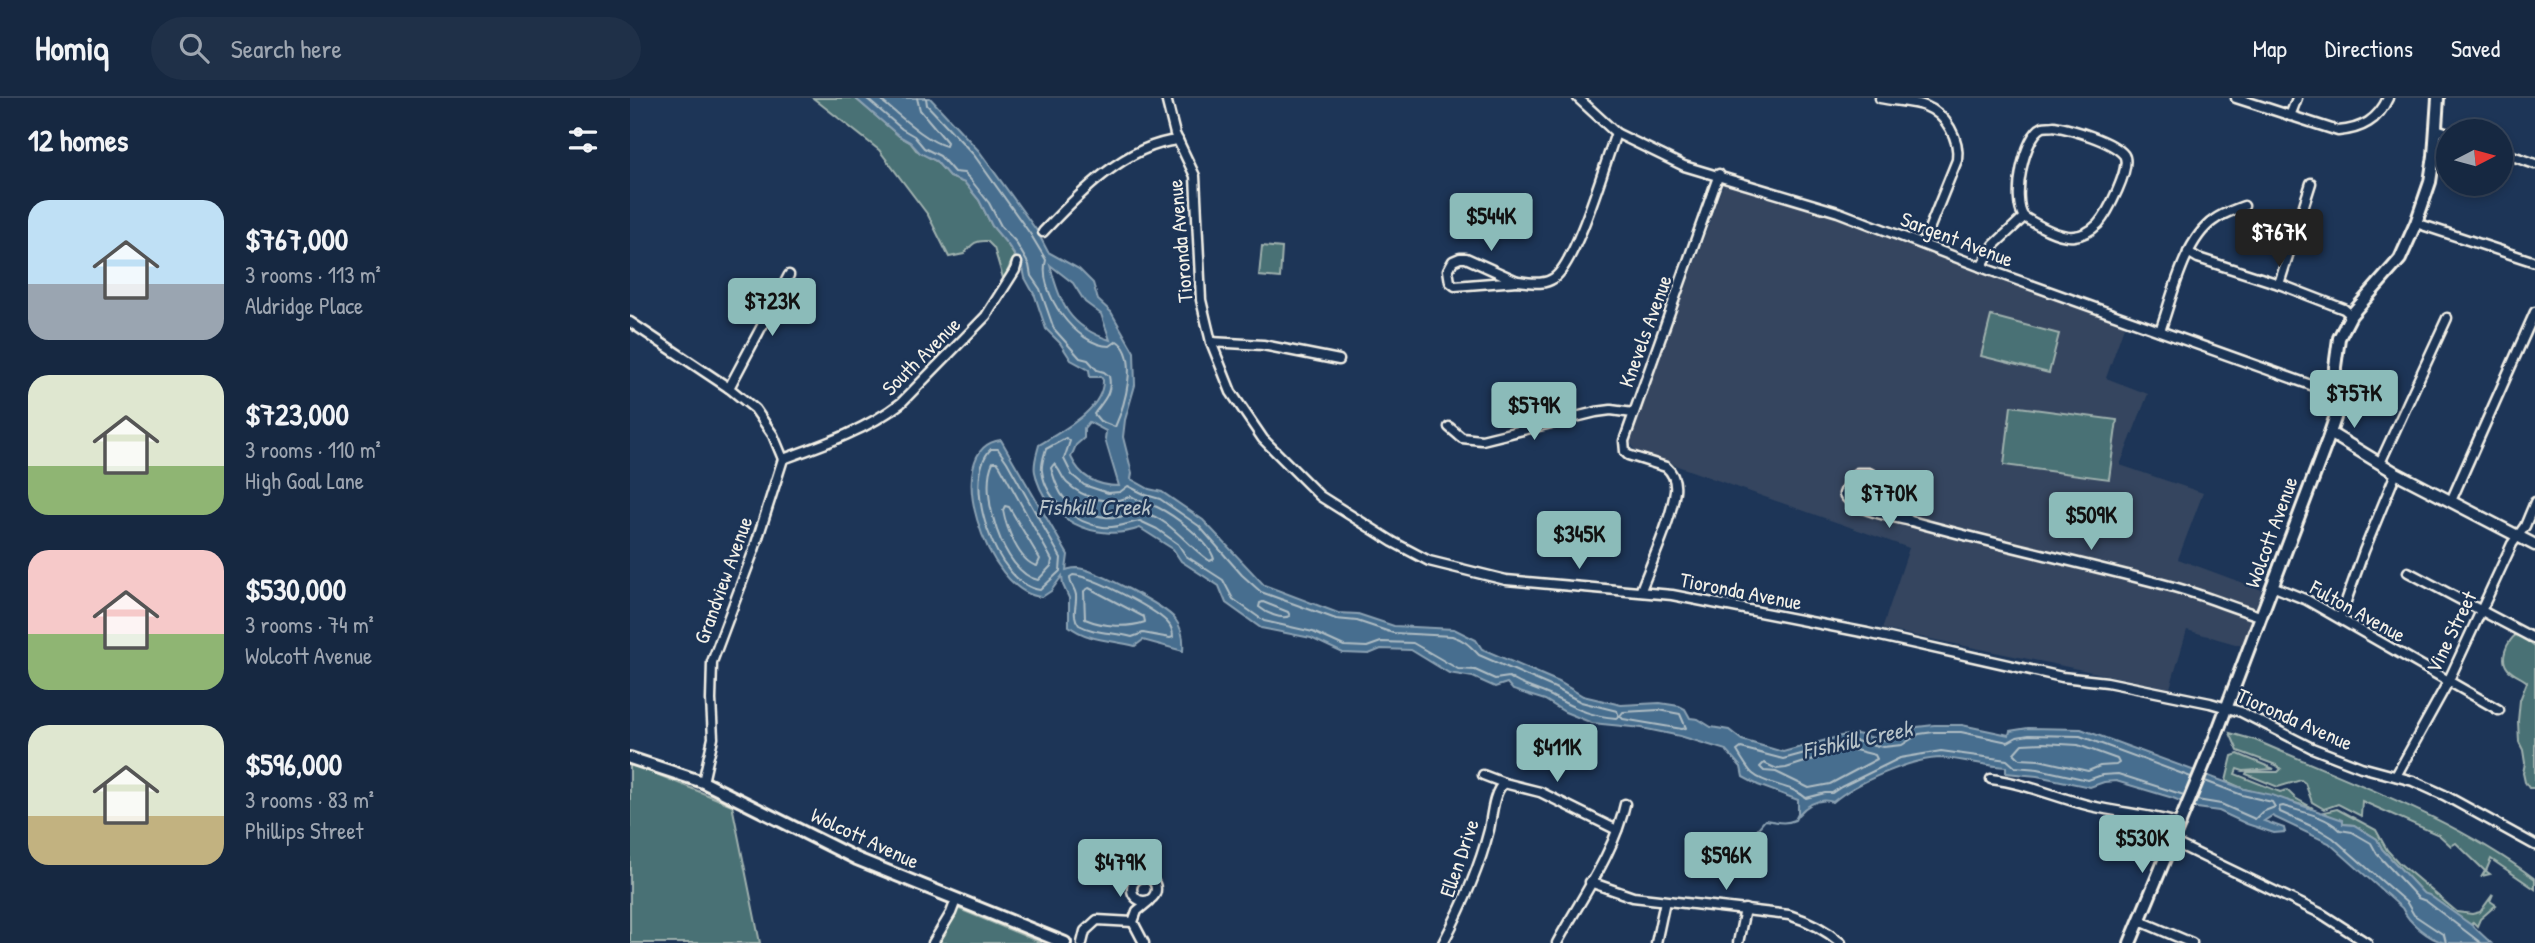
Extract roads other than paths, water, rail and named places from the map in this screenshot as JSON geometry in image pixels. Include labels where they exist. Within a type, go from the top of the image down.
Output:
[{"type":"main road","name":"Wolcott Avenue","points":[[2437,119],[2438,98]]},
{"type":"main road","name":"Wolcott Avenue","points":[[2130,943],[2215,738],[2330,433],[2335,418],[2337,345],[2343,327],[2351,314],[2400,259],[2430,182],[2436,129]]},
{"type":"main road","name":"Wolcott Avenue","points":[[630,758],[703,782],[857,859],[1065,943]]},
{"type":"street","points":[[1043,232],[1076,199],[1121,162],[1153,144],[1178,140],[1166,98]]},
{"type":"street","name":"Sargent Avenue","points":[[1578,98],[1616,133],[1684,166],[1719,174],[1838,212],[1982,267],[2336,394]]},
{"type":"street","points":[[1880,98],[1928,102],[1955,136],[1957,160],[1923,244]]},
{"type":"street","points":[[2236,98],[2328,129],[2353,130],[2373,120],[2381,112],[2388,98]]},
{"type":"street","points":[[2290,116],[2297,98]]},
{"type":"street","points":[[2042,127],[2069,128],[2112,146],[2125,156],[2125,172],[2107,212],[2087,233],[2069,237],[2024,217],[2017,202],[2021,169],[2036,133],[2042,127]]},
{"type":"street","points":[[1517,281],[1466,258],[1453,261],[1448,270],[1450,282],[1455,286],[1517,281],[1543,283],[1559,273],[1578,237],[1616,133]]},
{"type":"street","name":"Tioronda Avenue","points":[[1178,140],[1195,176],[1201,300],[1211,342],[1231,392],[1262,439],[1320,496],[1393,542],[1429,561],[1507,580],[1641,590],[1867,633],[2062,677],[2107,682],[2225,712],[2243,713],[2312,748],[2444,794],[2535,845]]},
{"type":"street","points":[[2513,156],[2535,164]]},
{"type":"street","name":"Knevels Avenue","points":[[1641,590],[1675,489],[1671,471],[1625,452],[1624,441],[1719,174]]},
{"type":"street","points":[[2279,284],[2311,183]]},
{"type":"street","points":[[2160,331],[2188,252],[2200,234],[2213,220],[2244,206]]},
{"type":"street","points":[[1982,267],[1994,245],[2024,217]]},
{"type":"street","points":[[2416,223],[2535,262]]},
{"type":"street","points":[[2188,252],[2198,258],[2279,284],[2351,314]]},
{"type":"street","name":"South Avenue","points":[[783,459],[859,430],[901,403],[986,316],[1016,270],[1017,263]]},
{"type":"street","points":[[729,388],[789,275]]},
{"type":"street","points":[[2451,501],[2535,312]]},
{"type":"street","points":[[2380,463],[2447,318]]},
{"type":"street","points":[[630,322],[729,388],[755,409],[773,435],[783,459]]},
{"type":"street","points":[[1211,342],[1263,345],[1339,360]]},
{"type":"street","points":[[1449,427],[1462,438],[1482,440],[1596,412],[1611,410],[1633,414]]},
{"type":"street","points":[[2330,433],[2396,473],[2535,545]]},
{"type":"street","name":"Grandview Avenue","points":[[703,782],[713,738],[712,662],[754,550],[783,459]]},
{"type":"street","points":[[1912,522],[1901,513],[1892,487],[1886,482],[1869,473],[1861,472],[1852,476],[1844,494],[1846,499],[1874,511],[1912,522],[2169,585],[2260,617]]},
{"type":"street","points":[[2340,618],[2396,473]]},
{"type":"street","points":[[1874,511],[1879,511],[1888,501],[1886,482]]},
{"type":"street","name":"Vine Street","points":[[2396,776],[2448,682],[2535,502]]},
{"type":"street","points":[[2408,572],[2535,639]]},
{"type":"street","name":"Fulton Avenue","points":[[2272,586],[2307,600],[2500,710]]},
{"type":"street","points":[[1483,775],[1540,792],[1617,830]]},
{"type":"street","points":[[1991,779],[2024,784],[2089,805],[2182,821]]},
{"type":"street","name":"Ellen Drive","points":[[1443,943],[1474,876],[1485,845],[1498,791],[1504,783]]},
{"type":"street","points":[[1557,943],[1617,830],[1625,804]]},
{"type":"street","points":[[2173,842],[2322,914],[2367,943]]},
{"type":"street","points":[[1591,881],[1633,897],[1789,915],[1826,930],[1841,943]]},
{"type":"street","points":[[933,943],[951,914],[956,900]]},
{"type":"street","points":[[1144,943],[1133,922],[1137,911],[1149,901]]},
{"type":"street","points":[[1656,943],[1665,901]]},
{"type":"street","points":[[1738,943],[1745,909]]},
{"type":"street","points":[[1082,943],[1085,931],[1097,920],[1133,922]]},
{"type":"street","points":[[2140,921],[2192,943]]},
{"type":"water","name":"Fishkill Creek","points":[[855,98],[930,98],[979,151],[1037,231],[1048,252],[1079,269],[1093,283],[1098,300],[1111,312],[1134,352],[1135,385],[1123,437],[1132,473],[1131,479],[1149,489],[1162,492],[1203,520],[1264,585],[1338,613],[1358,614],[1394,626],[1454,629],[1476,640],[1482,649],[1559,682],[1583,696],[1621,705],[1660,703],[1679,706],[1685,709],[1690,718],[1698,719],[1711,727],[1729,730],[1742,740],[1783,752],[1857,734],[1883,740],[1901,738],[1917,727],[1934,725],[1962,725],[2009,735],[2010,731],[2028,728],[2081,729],[2244,789],[2272,795],[2343,820],[2343,824],[2354,825],[2377,839],[2382,849],[2423,893],[2474,927],[2491,943],[2445,943],[2426,934],[2414,925],[2402,908],[2329,843],[2272,816],[2264,821],[2284,828],[2285,832],[2274,833],[2219,811],[2197,808],[2116,781],[2090,787],[2037,776],[2006,773],[2006,767],[1942,758],[1915,762],[1884,773],[1855,787],[1833,802],[1813,803],[1798,815],[1798,800],[1743,777],[1741,767],[1726,750],[1642,728],[1592,723],[1545,700],[1513,690],[1507,683],[1495,687],[1473,677],[1449,673],[1411,650],[1381,649],[1369,654],[1343,653],[1311,638],[1261,628],[1226,603],[1219,586],[1181,561],[1173,549],[1140,528],[1106,533],[1090,530],[1074,524],[1049,503],[1040,489],[1035,472],[1039,445],[1089,410],[1097,401],[1103,380],[1101,377],[1090,377],[1089,370],[1071,360],[1060,343],[1046,329],[1023,268],[965,183],[950,177],[936,161],[920,153],[910,142],[899,136]],"holes":[[[1050,265],[1073,283],[1085,302],[1101,314],[1110,340],[1085,328],[1068,312]],[[1089,422],[1106,431],[1105,439],[1119,486],[1090,479],[1079,470],[1071,457],[1076,445],[1084,438],[1084,428]]]},
{"type":"water","points":[[1001,440],[1068,555],[1066,570],[1086,570],[1113,581],[1169,613],[1181,630],[1183,651],[1143,640],[1135,646],[1084,635],[1069,626],[1069,598],[1062,576],[1051,591],[1042,597],[1022,590],[1003,572],[988,548],[977,520],[972,492],[973,467],[983,449]]},
{"type":"waterway","points":[[1754,833],[1765,820],[1787,822],[1795,820],[1798,814]]}]
